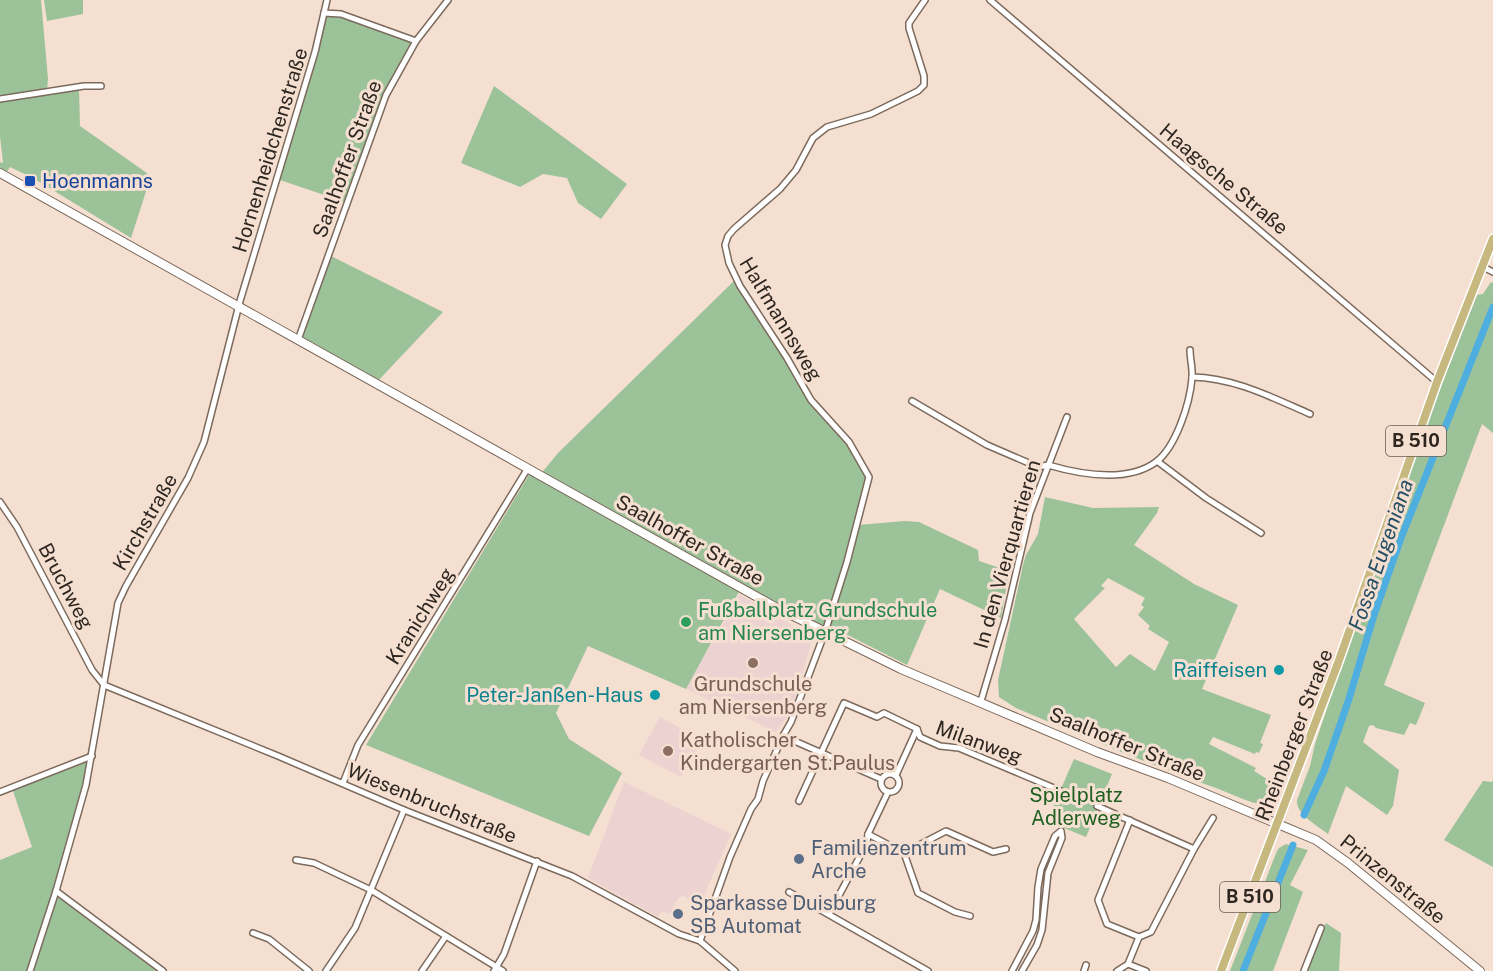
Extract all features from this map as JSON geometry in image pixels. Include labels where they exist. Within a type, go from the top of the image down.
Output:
[{"type":"main road","name":"Saalhoffer Straße","points":[[0,173],[777,608],[886,662],[1097,752],[1278,823]]},
{"type":"main road","name":"Rheinberger Straße","points":[[1221,971],[1345,646],[1437,382],[1493,239]]},
{"type":"main road","name":"Prinzenstraße","points":[[1278,823],[1332,850],[1480,971]]},
{"type":"street","name":"Hornenheidchenstraße","points":[[239,308],[315,52],[327,0]]},
{"type":"street","name":"Saalhoffer Straße","points":[[298,340],[386,95],[416,41],[448,0]]},
{"type":"street","name":"Halfmannsweg","points":[[825,632],[850,553],[869,477],[849,442],[811,400],[741,286],[729,263],[725,245],[734,229],[780,189],[796,170],[813,138],[827,127],[871,114],[918,91],[924,85],[924,76],[909,23],[925,0]]},
{"type":"street","name":"Haagsche Straße","points":[[990,0],[1437,382]]},
{"type":"street","points":[[324,13],[340,14],[416,41]]},
{"type":"street","points":[[0,99],[101,86]]},
{"type":"street","points":[[1483,267],[1493,272]]},
{"type":"street","name":"Kirchstraße","points":[[30,971],[56,891],[86,785],[118,603],[188,478],[204,442],[239,308]]},
{"type":"street","points":[[912,401],[987,445],[1038,467],[1048,465],[1075,473],[1103,475],[1126,473],[1157,461],[1175,437],[1182,421],[1192,377],[1190,350]]},
{"type":"street","points":[[1192,377],[1234,382],[1310,414]]},
{"type":"street","name":"In den Vierquartieren","points":[[981,701],[1005,620],[1026,528],[1066,417]]},
{"type":"street","points":[[1157,461],[1206,498],[1261,533]]},
{"type":"street","name":"Kranichweg","points":[[343,783],[358,744],[528,468]]},
{"type":"street","name":"Bruchweg","points":[[0,502],[17,526],[92,670],[104,685]]},
{"type":"street","points":[[700,941],[730,857],[751,809],[758,800],[763,781],[791,722],[825,632]]},
{"type":"street","name":"Wiesenbruchstraße","points":[[104,685],[404,810],[572,876],[679,934],[700,941],[735,971]]},
{"type":"street","name":"Milanweg","points":[[822,753],[844,703],[877,717],[884,713],[917,729],[920,737],[939,746],[959,748],[1060,791]]},
{"type":"street","points":[[896,775],[917,729]]},
{"type":"street","points":[[783,736],[881,779]]},
{"type":"street","points":[[799,801],[822,753]]},
{"type":"street","points":[[0,792],[92,756]]},
{"type":"street","points":[[888,792],[881,786],[881,779],[886,774],[896,775]]},
{"type":"street","points":[[888,792],[894,791],[898,786],[899,781],[896,775]]},
{"type":"street","points":[[829,914],[867,843],[868,834],[888,792]]},
{"type":"street","points":[[1097,806],[1194,849]]},
{"type":"street","points":[[326,971],[355,928],[404,810]]},
{"type":"street","points":[[1117,971],[1128,964],[1139,938],[1151,932],[1194,849],[1213,818]]},
{"type":"street","points":[[1130,820],[1098,900],[1107,924],[1139,938]]},
{"type":"street","points":[[904,853],[946,831],[993,852],[1006,849]]},
{"type":"street","points":[[1012,971],[1033,931],[1040,871],[1055,836],[1061,831],[1062,838],[1047,873],[1042,930],[1037,945],[1022,971]]},
{"type":"street","points":[[868,834],[904,853],[918,893],[955,912],[970,916]]},
{"type":"street","points":[[296,860],[314,862],[371,890],[496,969],[503,971]]},
{"type":"street","points":[[496,969],[504,954],[537,861]]},
{"type":"street","points":[[56,891],[163,971]]},
{"type":"street","points":[[789,892],[928,971]]},
{"type":"street","points":[[1304,971],[1321,928]]},
{"type":"street","points":[[253,933],[269,939],[309,971]]},
{"type":"street","points":[[422,971],[446,936]]},
{"type":"street","points":[[1128,964],[1146,971]]},
{"type":"shaded area","name":"Grundschule am Niersenberg","points":[[739,594],[797,628],[812,640],[788,716],[776,732],[686,689]]},
{"type":"shaded area","name":"Katholischer Kindergarten St.Paulus","points":[[660,717],[691,734],[688,740],[698,746],[681,777],[639,755]]},
{"type":"shaded area","points":[[624,782],[731,834],[700,904],[683,896],[678,898],[670,914],[661,911],[658,917],[588,878]]},
{"type":"green space","points":[[0,0],[41,0],[47,90],[0,97]]},
{"type":"green space","points":[[44,0],[83,0],[83,14],[47,21]]},
{"type":"green space","points":[[324,13],[341,14],[416,41],[386,95],[348,203],[277,179]]},
{"type":"green space","points":[[494,86],[627,184],[601,219],[578,203],[567,178],[543,174],[520,187],[461,163]]},
{"type":"green space","points":[[79,90],[80,126],[151,176],[131,238],[33,178],[10,167],[6,173],[0,169],[0,162],[3,163],[0,101]]},
{"type":"green space","points":[[329,255],[443,312],[376,383],[298,340]]},
{"type":"green space","points":[[737,278],[813,403],[849,442],[871,479],[858,525],[919,522],[978,550],[979,561],[1009,571],[1001,618],[940,589],[907,665],[828,625],[825,632],[741,588],[686,689],[588,646],[556,713],[569,739],[622,773],[589,836],[366,745],[532,470],[540,475],[558,453]]},
{"type":"green space","points":[[1491,282],[1493,283],[1493,433],[1482,424],[1384,685],[1425,703],[1416,725],[1410,723],[1404,735],[1376,728],[1373,725],[1369,726],[1363,742],[1399,770],[1393,806],[1387,815],[1346,786],[1328,834],[1303,815],[1297,800],[1413,462],[1477,295],[1483,294]]},
{"type":"green space","points":[[1045,497],[1093,508],[1159,507],[1134,545],[1194,584],[1238,605],[1202,689],[1271,715],[1260,743],[1263,744],[1259,753],[1255,754],[1213,737],[1209,744],[1256,768],[1254,771],[1281,788],[1272,804],[1259,804],[1244,799],[1140,760],[1016,708],[999,697],[998,680],[1023,565],[1038,534]],"holes":[[[1108,578],[1145,598],[1141,605],[1144,607],[1138,615],[1150,626],[1148,629],[1169,642],[1155,671],[1130,654],[1116,667],[1074,619],[1105,588],[1101,586]]]},
{"type":"green space","points":[[92,756],[86,785],[30,971],[0,971],[0,860],[32,847],[12,788]]},
{"type":"green space","name":"Spielplatz Adlerweg","points":[[1074,759],[1112,774],[1086,837],[1047,821]]},
{"type":"green space","points":[[1493,780],[1493,867],[1444,840],[1483,781],[1492,782]]},
{"type":"green space","points":[[1286,844],[1308,850],[1290,885],[1303,892],[1273,971],[1230,971],[1277,851]]},
{"type":"green space","points":[[57,895],[163,971],[33,971]]},
{"type":"green space","points":[[1326,923],[1341,933],[1339,971],[1306,971]]},
{"type":"waterway","name":"Fossa Eugeniana","points":[[1304,815],[1324,771],[1401,538],[1493,307]]},
{"type":"waterway","name":"Fossa Eugeniana","points":[[1243,971],[1293,845]]},
{"type":"place","name":"Hoenmanns","points":[[30,181]]},
{"type":"place","name":"Fußballplatz Grundschule am Niersenberg","points":[[686,622]]},
{"type":"place","name":"Grundschule am Niersenberg","points":[[753,663]]},
{"type":"place","name":"Raiffeisen","points":[[1279,670]]},
{"type":"place","name":"Peter-Janßen-Haus","points":[[655,695]]},
{"type":"place","name":"Katholischer Kindergarten St.Paulus","points":[[668,751]]},
{"type":"place","name":"Familienzentrum Arche","points":[[799,859]]},
{"type":"place","name":"Sparkasse Duisburg SB Automat","points":[[678,914]]}]
